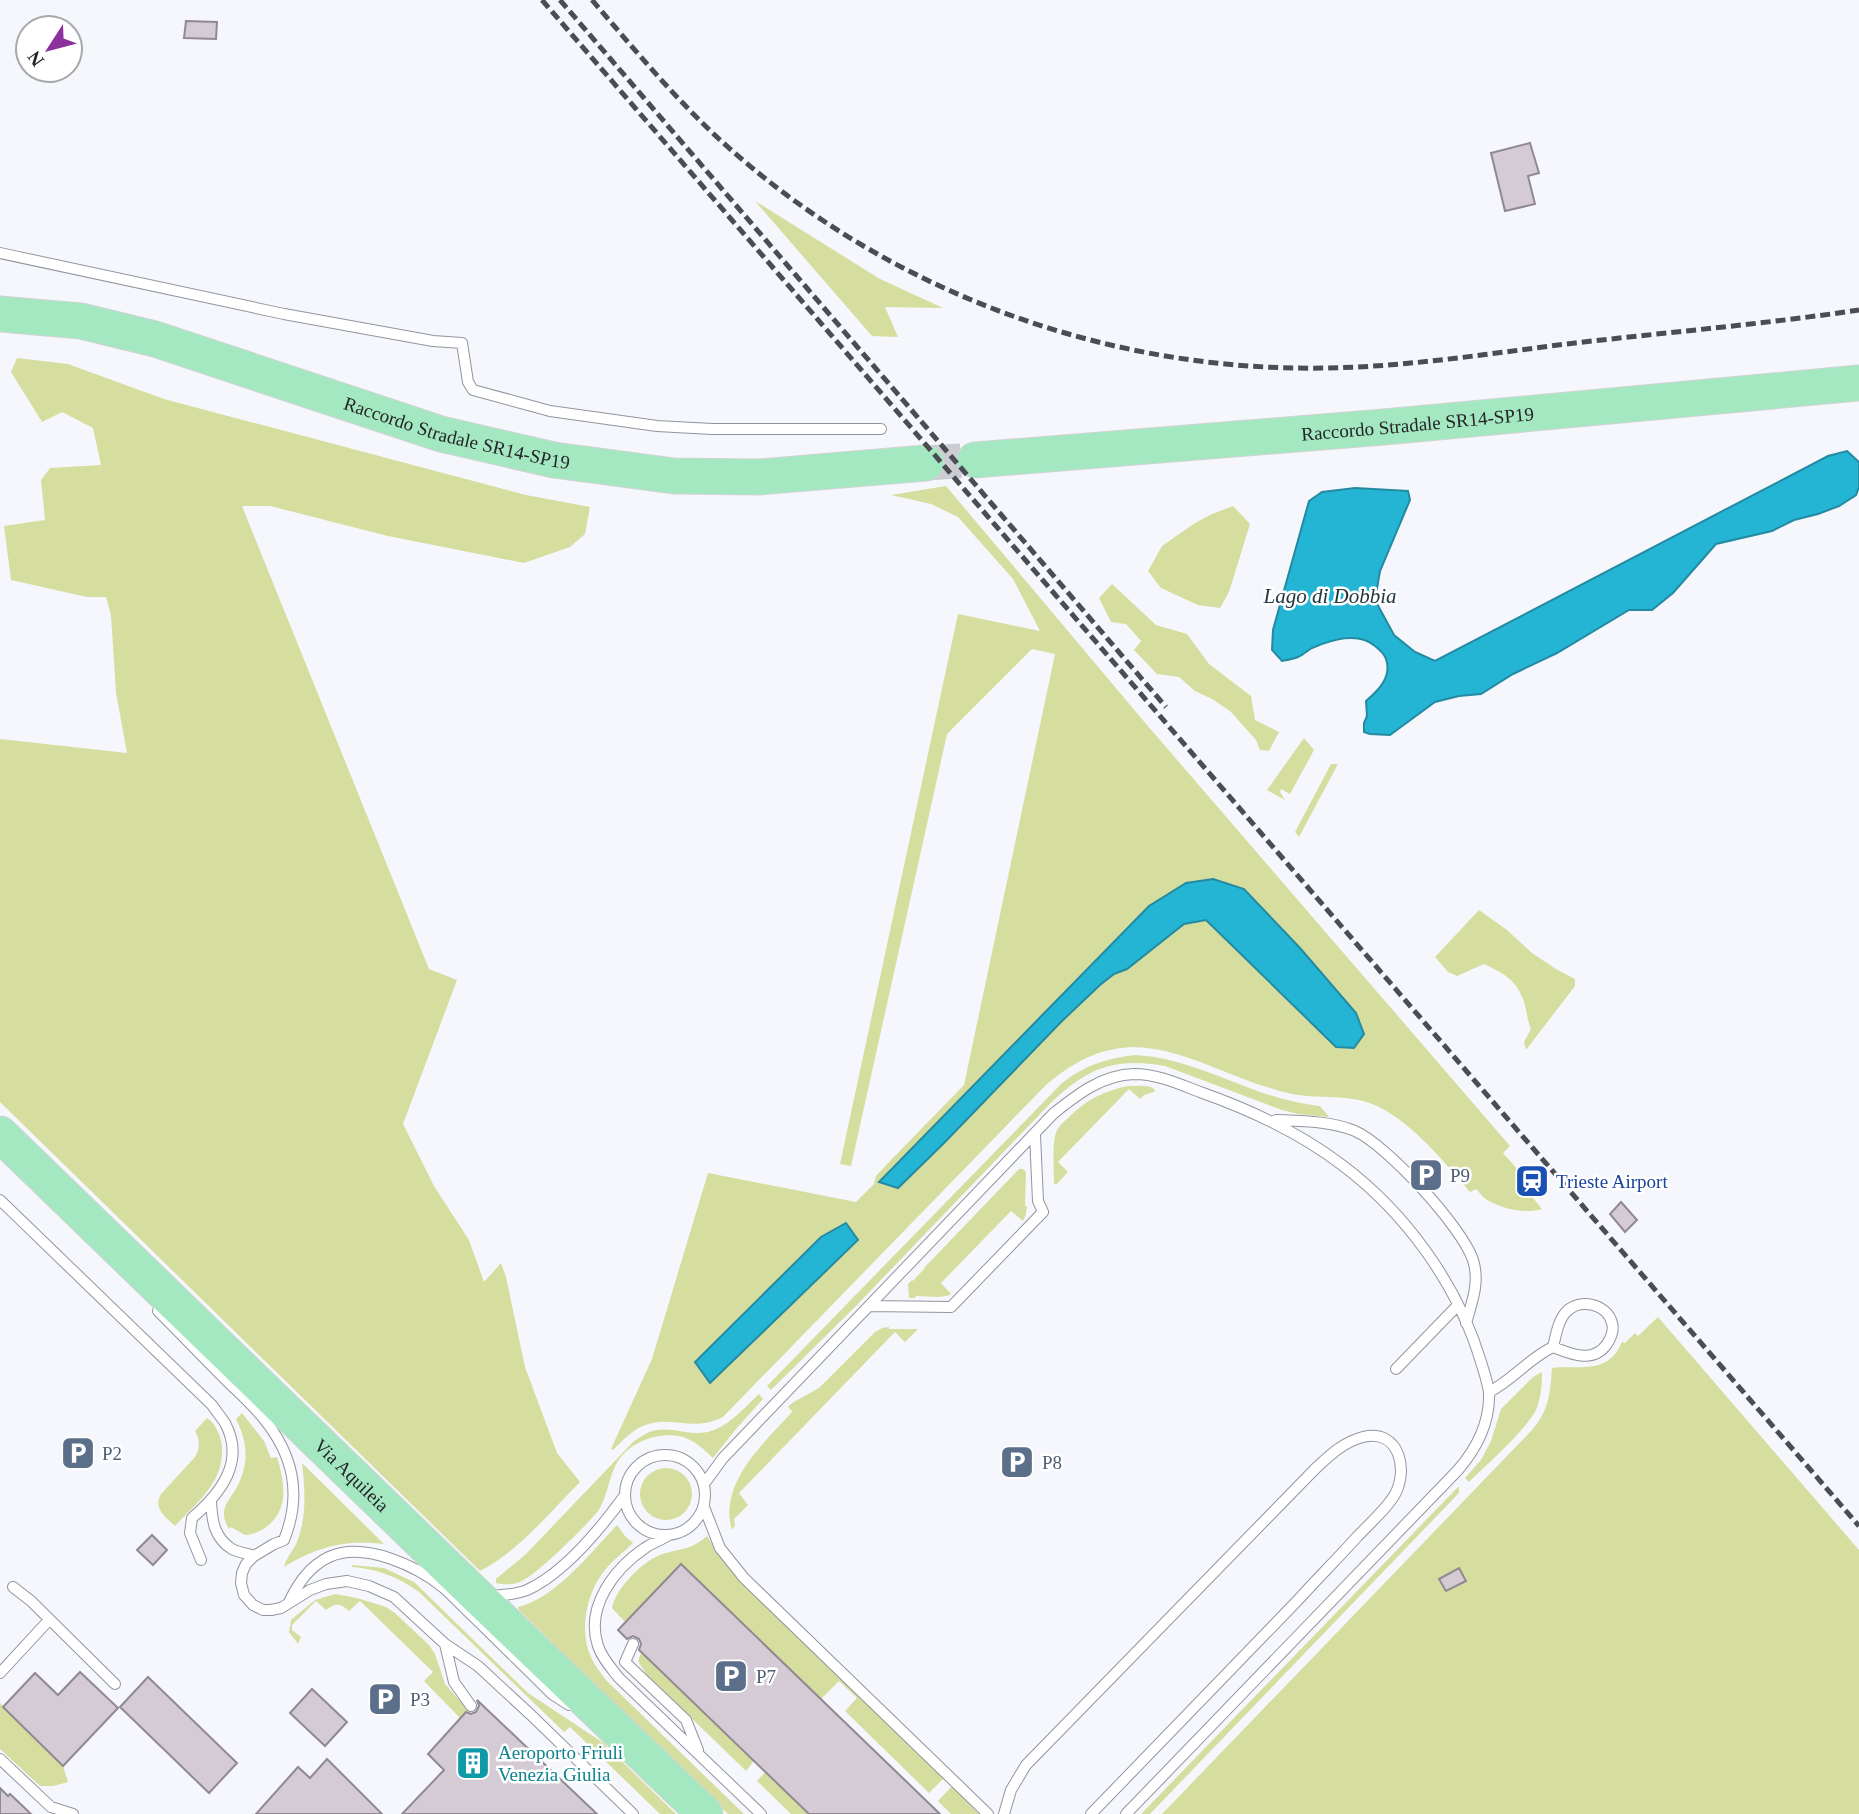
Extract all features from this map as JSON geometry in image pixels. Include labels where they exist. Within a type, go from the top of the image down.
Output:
[{"type":"main road","name":"Raccordo Stradale SR14-SP19","points":[[0,314],[81,321],[155,339],[441,433],[554,460],[698,477],[759,477],[926,463]]},
{"type":"main road","name":"Raccordo Stradale SR14-SP19","points":[[975,460],[1370,428],[1859,383]]},
{"type":"main road","name":"Via Aquileia","points":[[0,1134],[134,1272],[705,1814]]},
{"type":"lane","points":[[0,253],[284,314],[433,341],[462,343],[468,382],[473,390],[550,411],[657,426],[712,429],[881,429]]},
{"type":"lane","points":[[704,1484],[723,1458],[1055,1113],[1094,1084],[1112,1077],[1133,1074],[1171,1080],[1269,1119],[1343,1165],[1379,1197],[1416,1239],[1458,1305],[1478,1352],[1489,1392],[1488,1407],[1478,1441],[1463,1464],[1126,1814]]},
{"type":"lane","points":[[1269,1119],[1321,1123],[1356,1131],[1383,1151],[1422,1188],[1464,1242],[1473,1260],[1477,1282],[1466,1323]]},
{"type":"lane","points":[[869,1306],[951,1307],[1043,1212],[1038,1201],[1035,1135]]},
{"type":"lane","points":[[0,1200],[212,1405],[226,1424],[232,1442],[229,1476],[211,1502],[192,1518],[190,1533],[201,1560]]},
{"type":"lane","points":[[1489,1392],[1539,1353],[1553,1347],[1579,1357],[1591,1356],[1602,1350],[1609,1341],[1612,1322],[1598,1307],[1588,1303],[1577,1306],[1568,1311],[1560,1322],[1553,1347]]},
{"type":"lane","points":[[152,1305],[264,1419],[285,1452],[293,1478],[292,1516],[284,1540],[254,1556],[242,1573],[244,1595],[253,1605],[263,1610],[281,1608],[310,1590],[347,1581],[369,1586],[394,1597],[445,1644],[496,1682],[633,1814]]},
{"type":"lane","points":[[1395,1369],[1458,1305]]},
{"type":"lane","points":[[1004,1814],[1011,1790],[1026,1765],[1315,1469],[1335,1451],[1364,1437],[1374,1436],[1390,1443],[1399,1454],[1401,1474],[1400,1484],[1385,1508],[1091,1814]]},
{"type":"lane","points":[[669,1535],[644,1529],[634,1520],[627,1508],[625,1495],[633,1471],[642,1462],[666,1455],[678,1457],[698,1473],[704,1484],[704,1507],[696,1521],[684,1531],[669,1535],[644,1549],[620,1570],[604,1589],[595,1628],[598,1646],[619,1678],[761,1814]]},
{"type":"lane","points":[[477,1596],[508,1595],[541,1583],[579,1550],[625,1495]]},
{"type":"lane","points":[[211,1502],[212,1520],[218,1535],[232,1549],[254,1556]]},
{"type":"lane","points":[[704,1507],[720,1548],[744,1578],[988,1814]]},
{"type":"lane","points":[[289,1603],[305,1575],[331,1556],[353,1552],[396,1559],[443,1588],[552,1694],[574,1709]]},
{"type":"lane","points":[[13,1587],[31,1601],[115,1684]]},
{"type":"lane","points":[[0,1673],[49,1620]]},
{"type":"lane","points":[[445,1644],[454,1682],[471,1706]]},
{"type":"lane","points":[[633,1644],[625,1662],[686,1720],[701,1756]]},
{"type":"lane","points":[[585,1716],[650,1760]]},
{"type":"lane","points":[[0,1759],[48,1811],[73,1814]]},
{"type":"green space","points":[[755,201],[880,279],[943,308],[885,307],[898,337],[872,336]]},
{"type":"green space","points":[[17,358],[68,364],[164,399],[526,495],[590,507],[585,534],[570,547],[524,563],[388,536],[270,506],[242,506],[429,969],[457,980],[403,1124],[434,1186],[469,1240],[484,1282],[501,1263],[525,1367],[557,1453],[580,1482],[521,1542],[480,1571],[0,1102],[0,739],[127,753],[116,693],[111,615],[106,597],[87,597],[11,580],[4,526],[45,520],[41,480],[50,468],[101,465],[93,428],[62,412],[42,422],[11,372]]},
{"type":"green space","points":[[946,486],[1147,725],[1510,1146],[1503,1153],[1534,1188],[1529,1193],[1542,1209],[1522,1211],[1508,1208],[1487,1200],[1476,1189],[1470,1192],[1416,1133],[1390,1113],[1367,1102],[1288,1093],[1166,1051],[1138,1047],[1109,1050],[1078,1062],[1046,1085],[723,1417],[701,1423],[662,1422],[643,1426],[627,1436],[613,1450],[611,1449],[652,1359],[708,1173],[856,1202],[874,1184],[876,1176],[964,1085],[1055,654],[1032,649],[947,734],[851,1166],[840,1164],[958,614],[1040,631],[1013,579],[958,517],[931,504],[891,495]],"holes":[[[1244,889],[1310,1023],[1206,920],[1184,924],[1127,969],[1114,974],[1100,986],[1061,1022],[899,1187],[880,1182],[1149,906]],[[845,1223],[858,1241],[710,1382],[696,1362],[821,1237]]]},
{"type":"green space","points":[[1233,506],[1250,524],[1229,592],[1220,608],[1198,605],[1161,588],[1148,571],[1162,546],[1195,523]]},
{"type":"green space","points":[[1112,584],[1156,625],[1187,634],[1209,664],[1251,696],[1255,720],[1279,732],[1269,751],[1260,750],[1256,740],[1230,711],[1195,691],[1179,677],[1157,674],[1134,650],[1141,641],[1126,624],[1111,622],[1099,598]]},
{"type":"green space","points":[[1304,738],[1314,750],[1290,794],[1281,789],[1285,800],[1267,790]]},
{"type":"green space","points":[[1331,764],[1338,764],[1299,837],[1295,832]]},
{"type":"green space","points":[[1479,910],[1507,930],[1532,953],[1575,979],[1575,986],[1526,1050],[1524,1042],[1531,1029],[1521,994],[1513,983],[1484,964],[1457,976],[1448,972],[1435,957]]},
{"type":"green space","points":[[1135,1055],[1182,1063],[1273,1096],[1320,1106],[1329,1117],[1282,1110],[1165,1066],[1128,1063],[1097,1070],[1057,1097],[856,1306],[771,1390],[767,1386],[1061,1084],[1096,1064]]},
{"type":"green space","points":[[1147,1086],[1155,1090],[1140,1099],[1129,1089],[1058,1162],[1068,1172],[1056,1185],[1054,1150],[1058,1128],[1090,1100],[1111,1090]]},
{"type":"green space","points":[[1019,1169],[1026,1172],[1027,1206],[1023,1221],[1011,1211],[941,1283],[951,1294],[909,1298],[908,1284]]},
{"type":"green space","points":[[1658,1317],[1859,1550],[1859,1814],[1162,1814],[1533,1429],[1548,1401],[1552,1368],[1601,1364],[1609,1360],[1622,1342],[1625,1343],[1635,1333],[1638,1336]]},
{"type":"green space","points":[[889,1327],[918,1329],[905,1342],[895,1332],[739,1493],[748,1505],[734,1519],[735,1526],[732,1530],[729,1513],[737,1481],[756,1452],[791,1413],[788,1407],[819,1388],[875,1332]]},
{"type":"green space","points":[[1542,1372],[1536,1410],[1515,1437],[1469,1482],[1465,1478],[1481,1460],[1491,1441],[1501,1409],[1533,1377]]},
{"type":"green space","points":[[759,1394],[763,1399],[713,1458],[703,1448],[675,1435],[648,1438],[633,1446],[616,1464],[600,1508],[575,1535],[529,1577],[515,1583],[496,1583],[496,1579],[526,1554],[633,1442],[657,1430],[697,1433],[711,1431],[731,1420]]},
{"type":"green space","points":[[242,1413],[264,1441],[271,1458],[277,1457],[283,1494],[280,1510],[270,1524],[258,1532],[245,1535],[231,1527],[229,1529],[224,1514],[245,1463],[244,1441],[236,1419]]},
{"type":"green space","points":[[207,1418],[215,1427],[222,1447],[219,1471],[208,1491],[175,1526],[161,1512],[159,1499],[195,1457],[199,1444],[195,1431]]},
{"type":"green space","points":[[302,1463],[384,1544],[332,1546],[284,1567],[297,1542],[304,1513]]},
{"type":"green space","points":[[666,1468],[676,1470],[684,1476],[690,1484],[690,1504],[684,1512],[676,1518],[666,1520],[656,1518],[648,1512],[642,1504],[640,1494],[642,1484],[648,1476],[656,1470]]},
{"type":"green space","points":[[1458,1487],[1459,1493],[1150,1814],[1141,1814]]},
{"type":"green space","points":[[617,1525],[633,1543],[605,1570],[588,1603],[585,1636],[592,1660],[606,1680],[744,1814],[728,1814],[519,1610],[518,1607],[532,1602],[559,1584]]},
{"type":"green space","points":[[707,1536],[742,1584],[944,1778],[929,1793],[845,1711],[857,1698],[839,1681],[821,1699],[681,1564],[625,1622],[612,1608],[624,1584],[645,1563],[660,1555],[690,1547]]},
{"type":"green space","points":[[352,1565],[384,1568],[414,1582],[528,1693],[602,1742],[676,1814],[660,1814],[570,1727],[564,1732],[419,1592],[387,1575]]},
{"type":"green space","points":[[335,1594],[386,1607],[395,1613],[429,1645],[435,1654],[445,1684],[468,1710],[460,1718],[424,1681],[433,1672],[360,1601],[349,1611],[338,1605],[326,1610],[316,1601],[292,1625],[292,1630],[301,1637],[298,1644],[289,1632],[291,1620],[315,1600]]},
{"type":"green space","points":[[641,1653],[754,1761],[746,1771],[646,1674],[638,1661]]},
{"type":"green space","points":[[0,1703],[63,1766],[68,1782],[40,1786],[0,1749]]},
{"type":"green space","points":[[765,1772],[809,1814],[791,1814],[757,1781]]},
{"type":"green space","points":[[952,1786],[979,1814],[951,1814],[938,1801]]},
{"type":"water","name":"Lago di Dobbia","points":[[1847,451],[1859,462],[1859,487],[1856,495],[1839,506],[1794,520],[1772,531],[1716,544],[1673,593],[1652,610],[1629,610],[1481,694],[1435,702],[1390,735],[1364,732],[1366,701],[1380,688],[1387,672],[1385,657],[1375,646],[1361,639],[1344,638],[1319,645],[1298,657],[1282,661],[1272,650],[1273,630],[1309,501],[1322,492],[1355,488],[1408,491],[1410,500],[1380,571],[1375,600],[1394,635],[1415,652],[1435,661],[1828,456]]},
{"type":"water","points":[[1213,879],[1244,889],[1356,1013],[1364,1034],[1354,1048],[1336,1047],[1206,920],[1184,924],[1127,969],[1114,974],[1100,985],[898,1188],[879,1182],[1149,906],[1186,883]]},
{"type":"water","points":[[846,1223],[858,1240],[710,1383],[695,1362],[821,1237]]},
{"type":"building","points":[[186,21],[217,22],[216,39],[184,38]]},
{"type":"building","points":[[1530,143],[1539,173],[1528,176],[1535,204],[1505,211],[1491,153]]},
{"type":"building","points":[[1621,1202],[1637,1220],[1625,1232],[1610,1214]]},
{"type":"building","points":[[152,1535],[167,1550],[153,1565],[137,1550]]},
{"type":"building","name":"P7","points":[[681,1564],[940,1814],[809,1814],[639,1650],[639,1639],[633,1636],[627,1639],[618,1630]]},
{"type":"building","points":[[1459,1568],[1466,1581],[1446,1591],[1439,1579]]},
{"type":"building","points":[[80,1672],[118,1708],[63,1766],[3,1707],[35,1673],[58,1695]]},
{"type":"building","points":[[148,1677],[237,1763],[209,1793],[120,1707]]},
{"type":"building","points":[[312,1689],[347,1722],[325,1746],[290,1713]]},
{"type":"building","name":"Aeroporto Friuli Venezia Giulia","points":[[477,1700],[597,1814],[402,1814],[444,1770],[428,1754],[466,1712],[476,1712],[479,1706]]},
{"type":"building","points":[[327,1759],[382,1814],[256,1814],[298,1767],[310,1778]]},
{"type":"building","points":[[0,1788],[8,1796],[10,1794],[31,1814],[0,1814]]},
{"type":"tunnel","points":[[926,463],[975,460]]},
{"type":"railway","points":[[542,0],[1859,1526]]},
{"type":"railway","points":[[560,0],[1166,707]]},
{"type":"railway","points":[[592,0],[702,123],[783,192],[851,239],[924,278],[1000,311],[1079,337],[1160,355],[1242,365],[1356,367],[1450,359],[1859,310]]},
{"type":"place","name":"P9","points":[[1426,1175]]},
{"type":"place","name":"Trieste Airport","points":[[1532,1181]]},
{"type":"place","name":"P2","points":[[78,1453]]},
{"type":"place","name":"P8","points":[[1017,1462]]},
{"type":"place","name":"P7","points":[[731,1676]]},
{"type":"place","name":"P3","points":[[385,1699]]},
{"type":"place","name":"Aeroporto Friuli Venezia Giulia","points":[[473,1763]]}]
